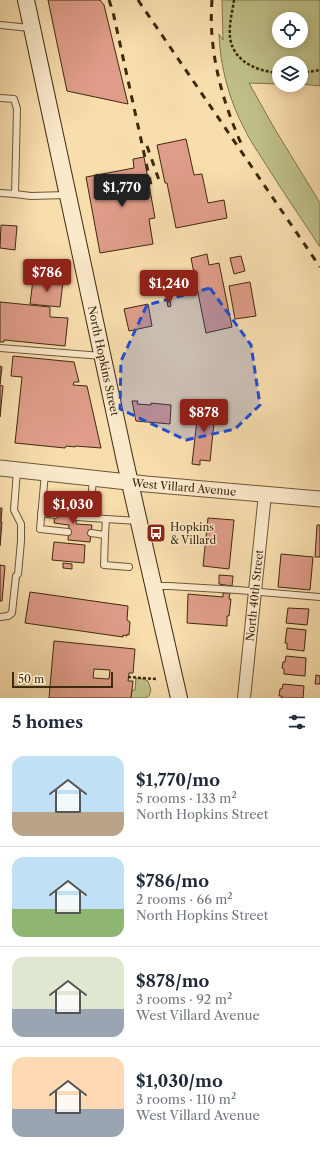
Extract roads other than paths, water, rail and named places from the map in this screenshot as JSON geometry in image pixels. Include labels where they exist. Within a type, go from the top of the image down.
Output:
[{"type":"main road","name":"North Hopkins Street","points":[[26,0],[129,482],[179,698]]},
{"type":"street","name":"West Villard Avenue","points":[[0,468],[129,482],[320,499]]},
{"type":"street","name":"North 40th Street","points":[[244,698],[265,494]]},
{"type":"lane","points":[[0,25],[32,28]]},
{"type":"lane","points":[[0,98],[14,99],[17,109],[15,194]]},
{"type":"lane","points":[[0,193],[31,196],[68,195]]},
{"type":"lane","points":[[0,348],[102,356]]},
{"type":"lane","points":[[0,617],[8,616],[12,613],[16,576],[18,574],[21,524],[20,520],[14,513],[17,470]]},
{"type":"lane","points":[[45,473],[40,529],[68,532]]},
{"type":"lane","points":[[90,518],[93,478]]},
{"type":"lane","points":[[41,513],[55,515]]},
{"type":"lane","points":[[77,516],[106,520],[138,521]]},
{"type":"lane","points":[[106,520],[104,565],[129,567]]},
{"type":"lane","points":[[91,534],[105,535]]},
{"type":"lane","points":[[153,586],[320,597]]},
{"type":"railway","points":[[109,0],[113,12],[151,185]]},
{"type":"railway","points":[[138,0],[320,267]]},
{"type":"railway","points":[[212,0],[212,38],[218,76],[235,130],[243,148]]},
{"type":"railway","points":[[147,146],[160,183]]},
{"type":"place","name":"Hopkins & Villard","points":[[156,533]]}]
